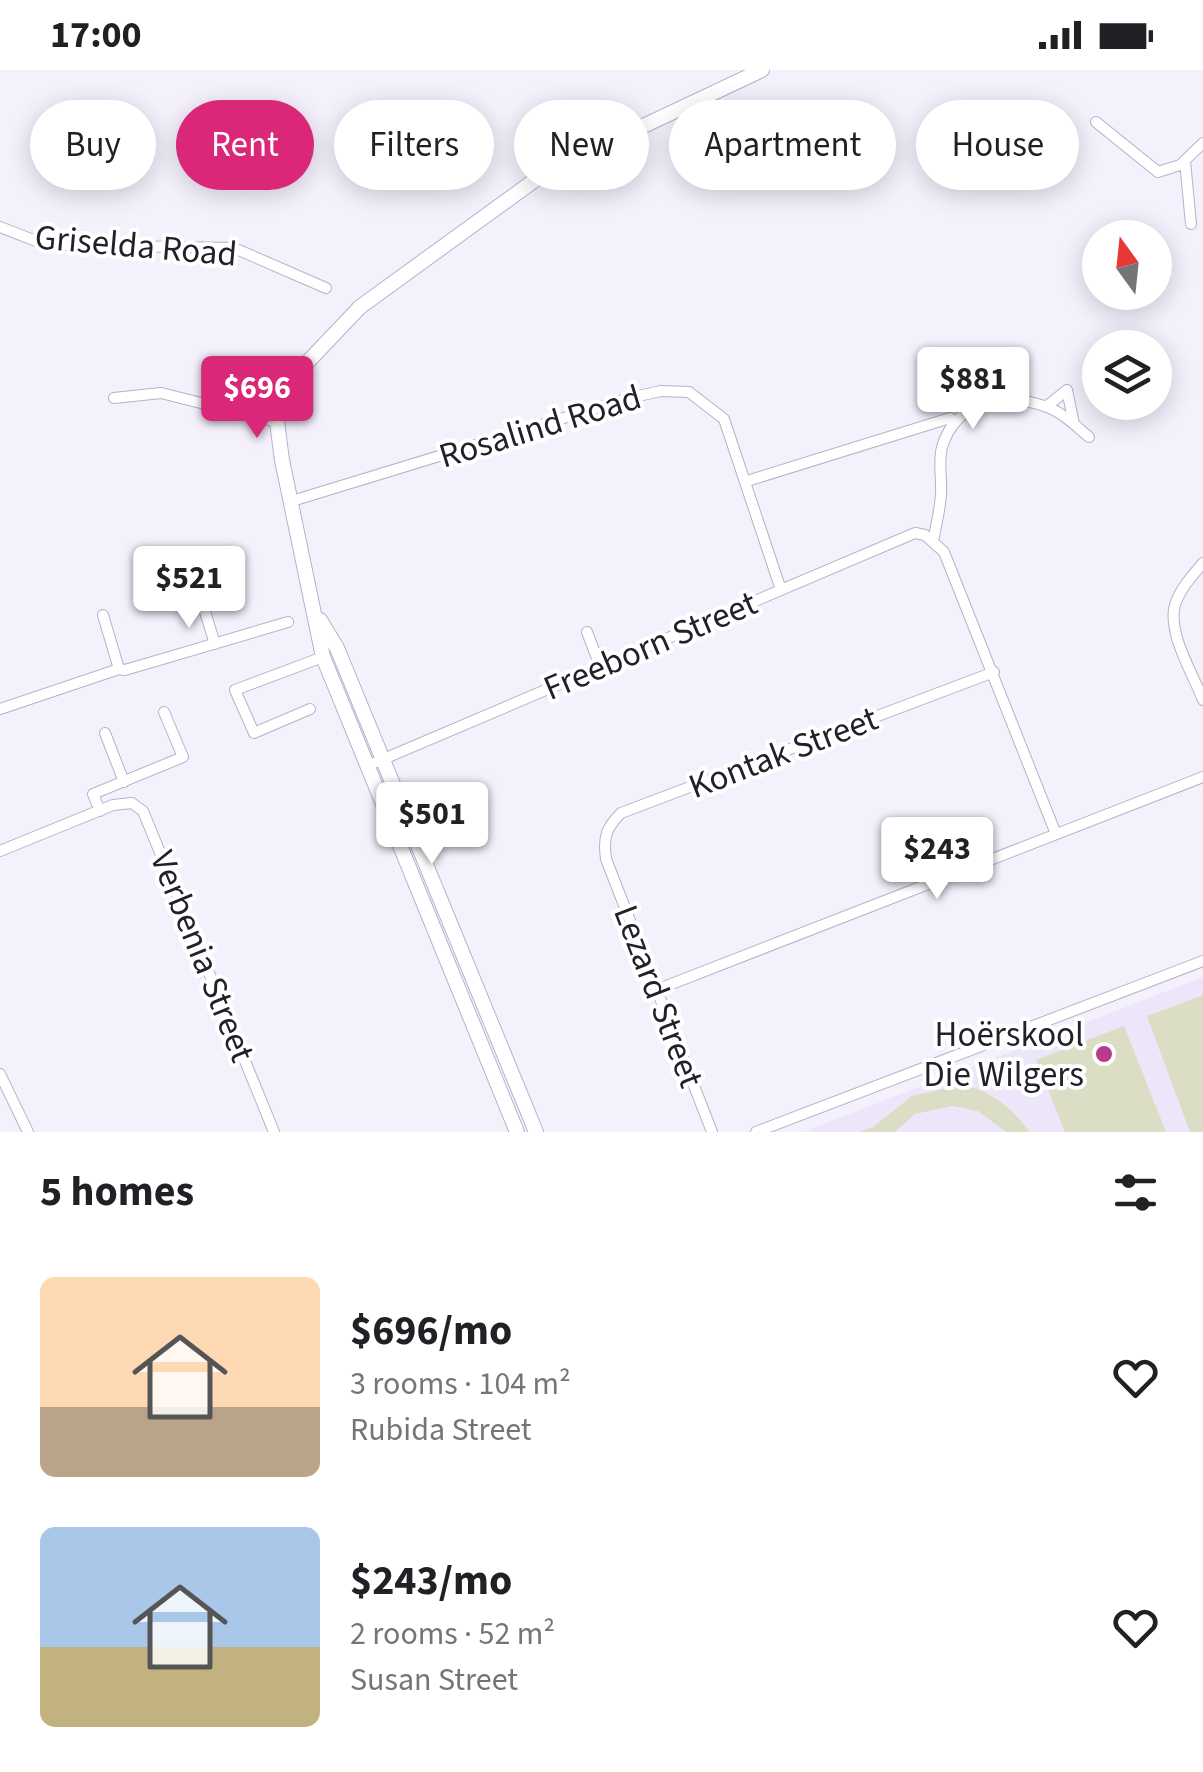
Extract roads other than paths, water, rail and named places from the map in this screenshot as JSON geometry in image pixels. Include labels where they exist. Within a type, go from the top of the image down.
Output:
[{"type":"street","points":[[517,1132],[323,657],[277,422],[284,395],[302,368],[360,307],[448,241],[546,172],[762,70]]},
{"type":"street","points":[[1096,122],[1150,169],[1168,170],[1186,160],[1203,143]]},
{"type":"street","points":[[1186,160],[1191,224],[1203,215]]},
{"type":"street","name":"Griselda Road","points":[[0,228],[36,241],[64,245],[234,248],[326,288]]},
{"type":"street","name":"Rosalind Road","points":[[292,501],[661,390],[689,392],[724,418],[781,590]]},
{"type":"street","points":[[1047,406],[1067,390],[1074,424]]},
{"type":"street","points":[[114,398],[161,394],[277,422]]},
{"type":"street","points":[[1056,834],[944,552],[933,541],[941,493],[941,450],[954,422],[986,401],[1004,398],[1047,406],[1090,437]]},
{"type":"street","points":[[747,481],[950,418]]},
{"type":"street","name":"Freeborn Street","points":[[367,766],[904,536],[915,533],[933,541]]},
{"type":"street","points":[[1203,562],[1183,588],[1174,608],[1175,625],[1203,700]]},
{"type":"street","points":[[197,586],[215,644]]},
{"type":"street","points":[[315,611],[337,648],[384,758],[536,1132]]},
{"type":"street","points":[[103,615],[119,669]]},
{"type":"street","points":[[0,709],[119,669],[131,670],[288,622]]},
{"type":"street","points":[[587,632],[600,666]]},
{"type":"street","points":[[310,709],[254,733],[235,690],[323,657]]},
{"type":"street","name":"Kontak Street","points":[[606,859],[604,835],[621,813],[994,672]]},
{"type":"street","points":[[0,851],[100,810],[94,794],[183,757],[164,712]]},
{"type":"street","points":[[106,733],[124,782]]},
{"type":"street","points":[[656,990],[1203,777]]},
{"type":"street","name":"Verbenia Street","points":[[100,810],[132,804],[143,811],[274,1132]]},
{"type":"street","name":"Lezard Street","points":[[606,859],[712,1132]]},
{"type":"street","points":[[756,1132],[1203,961]]},
{"type":"street","points":[[0,1074],[28,1132]]},
{"type":"place","name":"Hoërskool Die Wilgers","points":[[1104,1054]]}]
